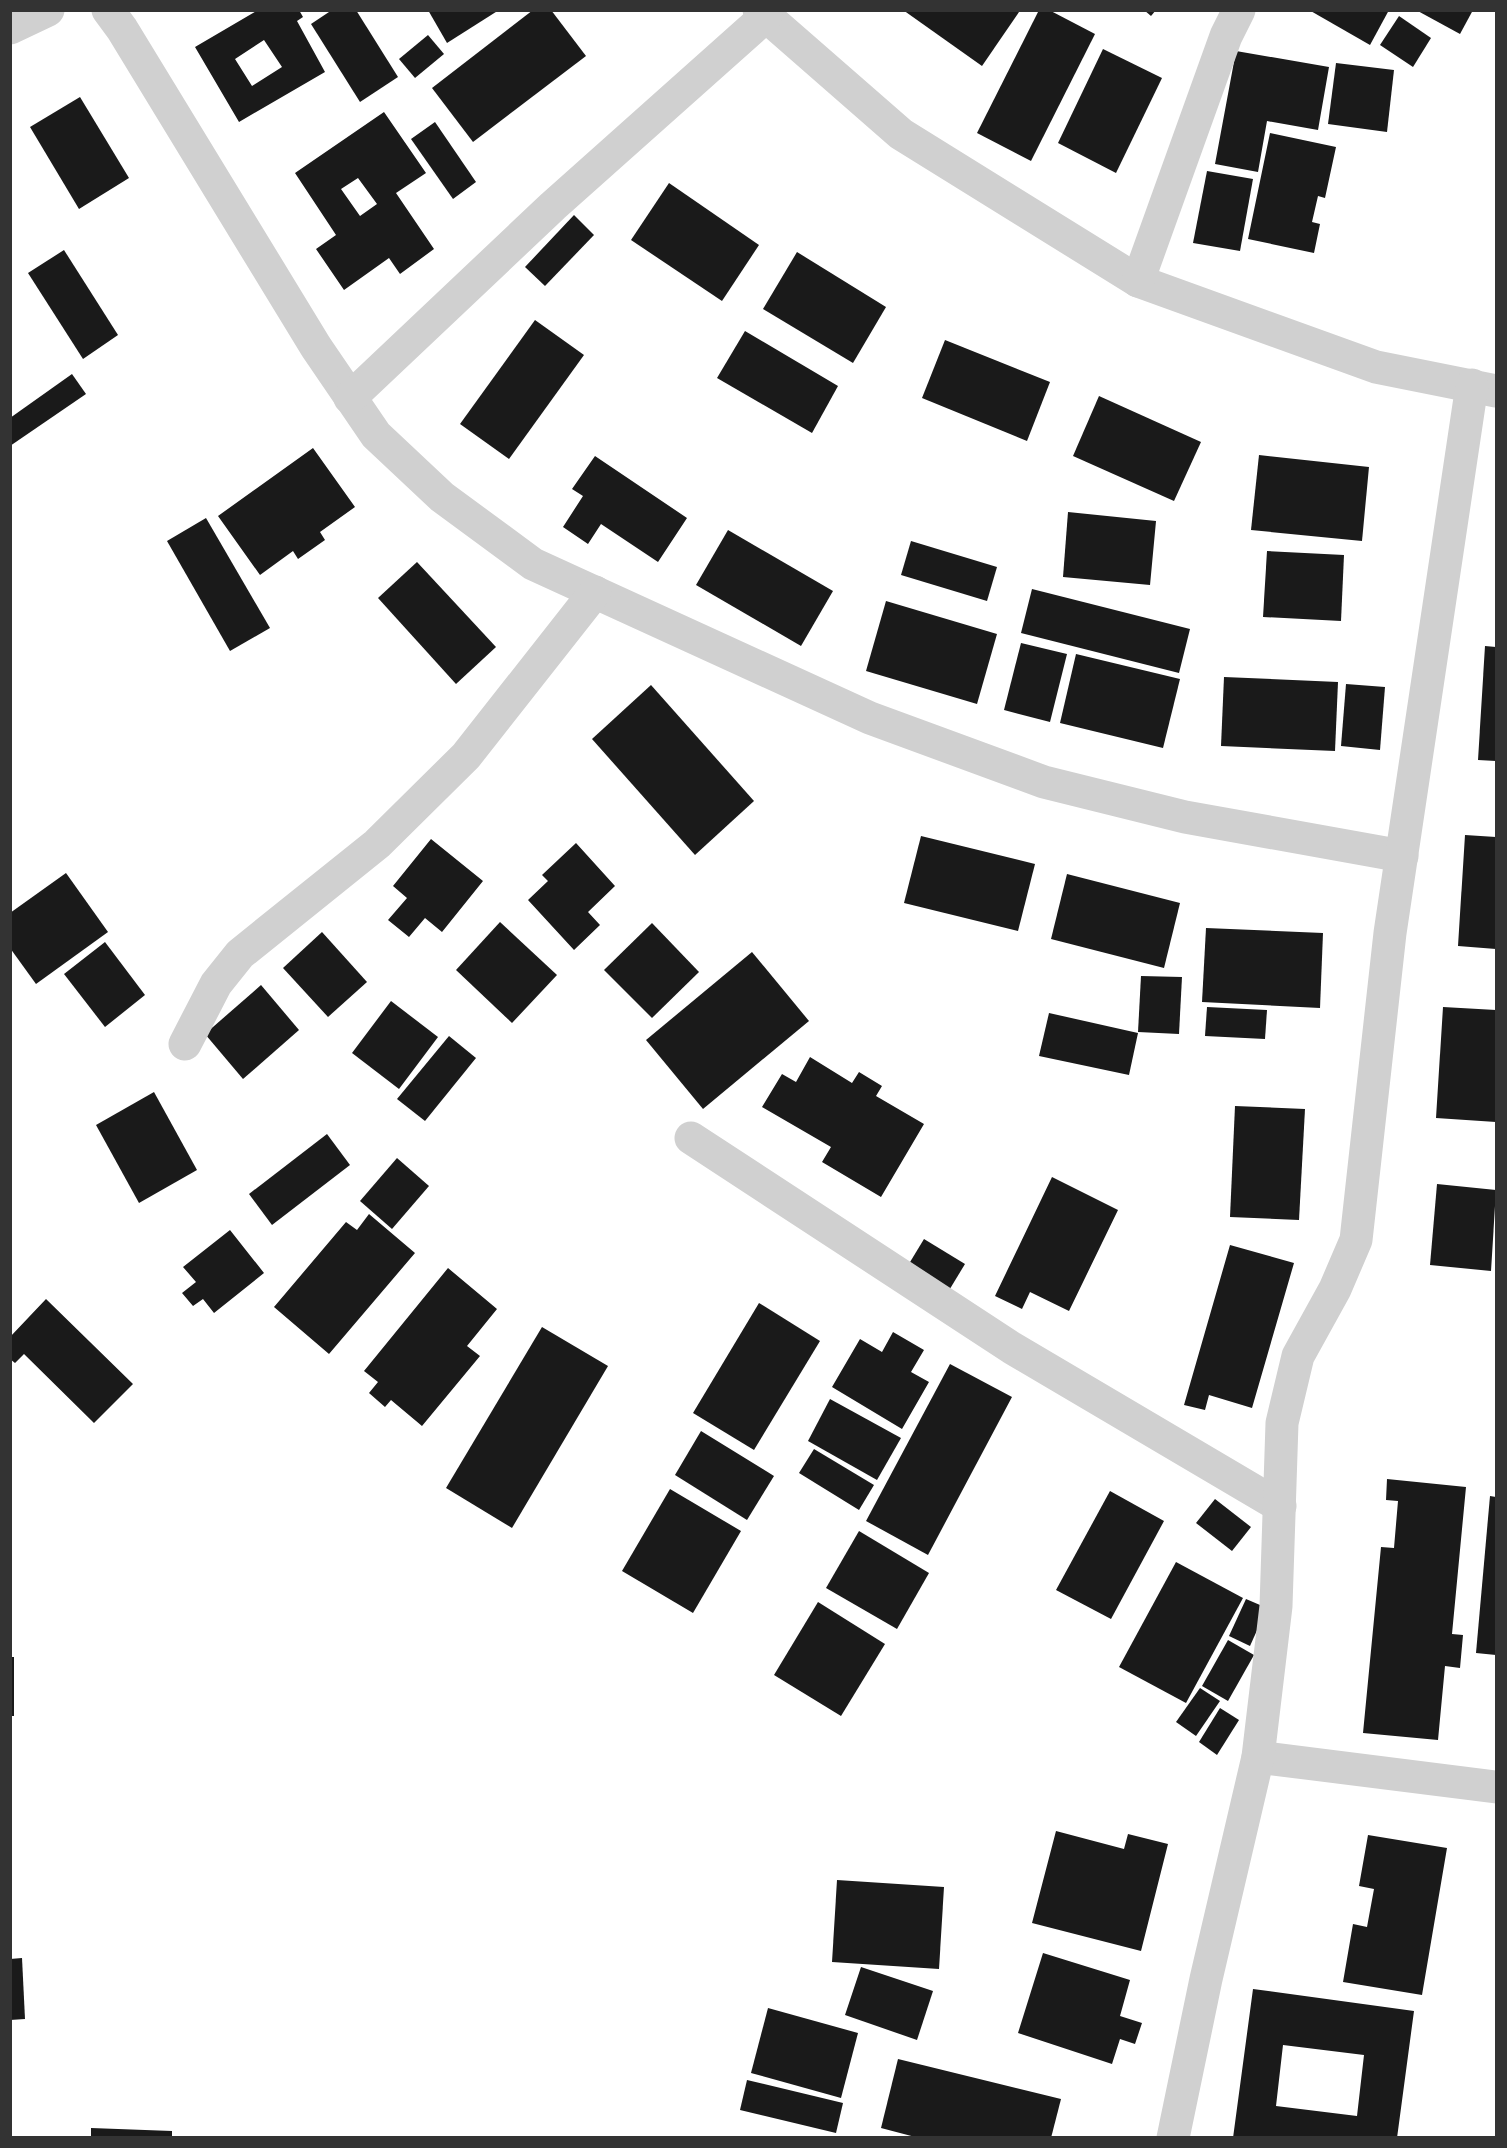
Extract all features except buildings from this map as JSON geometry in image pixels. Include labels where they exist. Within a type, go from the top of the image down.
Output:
[{"type":"street","points":[[10,27],[48,10]]},
{"type":"street","points":[[108,10],[316,347],[376,435],[442,497],[533,564],[870,718],[1044,782],[1185,817],[1402,856]]},
{"type":"street","points":[[1137,281],[1226,36],[1239,10]]},
{"type":"street","points":[[350,398],[553,206],[763,13],[902,134],[1137,281],[1376,367],[1484,388],[1390,933],[1356,1240],[1335,1289],[1298,1356],[1282,1423],[1276,1606],[1258,1757],[1206,1979],[1173,2138]]},
{"type":"street","points":[[186,1044],[216,984],[240,954],[377,844],[466,756],[595,592]]},
{"type":"street","points":[[691,1138],[1012,1348],[1280,1506]]},
{"type":"street","points":[[1258,1757],[1497,1787]]}]
